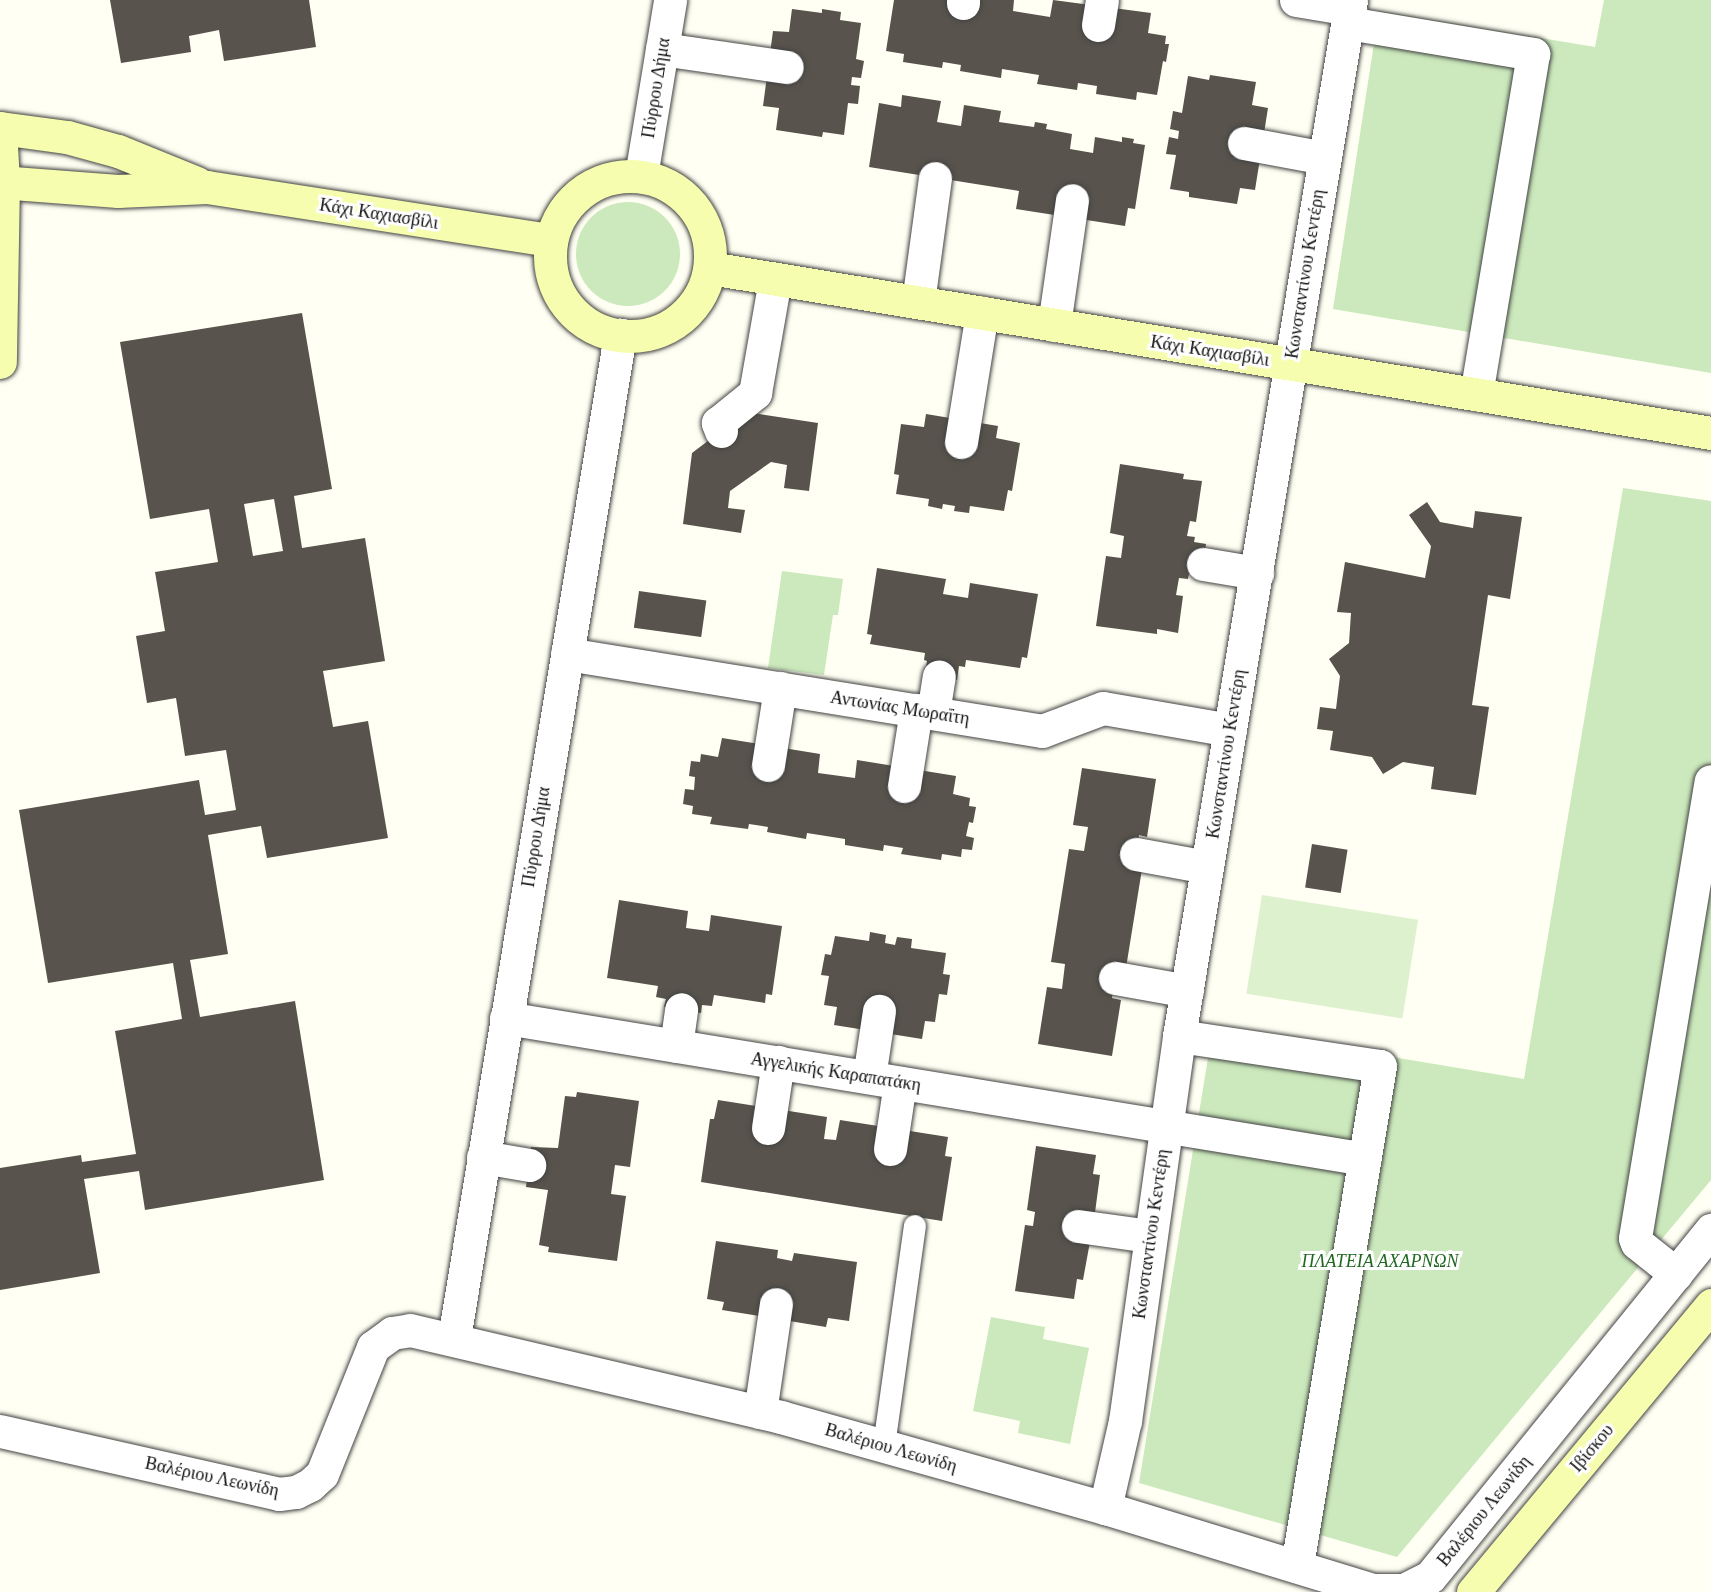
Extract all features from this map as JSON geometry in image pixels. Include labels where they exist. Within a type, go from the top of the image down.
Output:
[{"type":"street","name":"Πύρρου Δήμα","points":[[641,176],[670,0]]},
{"type":"street","points":[[1296,0],[1533,54],[1476,394]]},
{"type":"street","name":"Κωνσταντίνου Κεντέρη","points":[[1105,1508],[1125,1421],[1186,991],[1350,11]]},
{"type":"street","points":[[662,49],[787,67]]},
{"type":"street","points":[[0,128],[0,362]]},
{"type":"street","name":"Κάχι Καχιασβίλι","points":[[0,128],[67,138],[118,151],[207,187]]},
{"type":"street","points":[[1244,143],[1325,158]]},
{"type":"street","points":[[641,176],[671,187],[695,208],[708,236],[710,268],[702,292],[688,312],[668,327],[644,335],[620,335],[594,328],[573,312],[557,291],[550,266],[551,240],[563,212],[584,190],[611,178],[641,176]]},
{"type":"street","points":[[918,302],[934,178]]},
{"type":"street","name":"Κάχι Καχιασβίλι","points":[[1,182],[118,191],[207,187],[551,240]]},
{"type":"street","points":[[1054,325],[1072,200]]},
{"type":"street","name":"Κάχι Καχιασβίλι","points":[[710,268],[1711,433]]},
{"type":"street","points":[[721,431],[718,423],[755,393],[775,279]]},
{"type":"street","points":[[961,442],[982,313]]},
{"type":"street","name":"Πύρρου Δήμα","points":[[453,1338],[620,335]]},
{"type":"street","points":[[1203,564],[1257,573]]},
{"type":"street","name":"Αντωνίας Μωραΐτη","points":[[567,654],[1042,731],[1102,708],[1230,730]]},
{"type":"street","points":[[904,786],[925,712],[939,676]]},
{"type":"street","points":[[768,765],[780,688]]},
{"type":"street","points":[[1676,1274],[1637,1243],[1635,1238],[1703,794]]},
{"type":"street","points":[[1136,854],[1208,867]]},
{"type":"street","points":[[1115,978],[1186,991]]},
{"type":"street","points":[[676,1046],[681,1010]]},
{"type":"street","points":[[879,1011],[890,1149]]},
{"type":"street","name":"Αγγελικής Καραπατάκη","points":[[506,1018],[1365,1159]]},
{"type":"street","points":[[1179,1036],[1380,1066],[1297,1566]]},
{"type":"street","points":[[768,1128],[778,1062]]},
{"type":"street","points":[[483,1158],[529,1165]]},
{"type":"street","points":[[1078,1226],[1150,1236]]},
{"type":"street","name":"Βαλέριου Λεωνίδη","points":[[0,1431],[279,1494],[296,1492],[310,1485],[322,1474],[373,1347],[392,1334],[410,1330],[453,1338],[760,1412],[1105,1508],[1374,1590],[1404,1590],[1430,1577],[1711,1230]]},
{"type":"street","points":[[760,1412],[776,1304]]},
{"type":"street","name":"Ιβίσκου","points":[[1473,1592],[1711,1305]]},
{"type":"lane","points":[[884,1446],[915,1226]]},
{"type":"green space","points":[[1604,0],[1711,0],[1711,373],[1333,309],[1379,11],[1595,47]]},
{"type":"green space","points":[[628,202],[648,206],[665,217],[676,234],[680,254],[676,274],[665,291],[648,302],[628,306],[608,302],[591,291],[580,274],[576,254],[580,234],[591,217],[608,206]]},
{"type":"green space","name":"ΠΛΑΤΕΙΑ ΑΧΑΡΝΩΝ","points":[[1623,488],[1711,501],[1711,1180],[1397,1557],[1139,1483],[1213,1027],[1524,1079]]},
{"type":"green space","points":[[782,571],[843,579],[838,615],[833,615],[824,675],[768,668]]},
{"type":"green space","points":[[1262,895],[1418,920],[1402,1018],[1246,994]]},
{"type":"green space","points":[[991,1317],[1045,1327],[1043,1339],[1089,1348],[1070,1444],[1018,1433],[1020,1421],[973,1411]]},
{"type":"building","points":[[110,0],[309,0],[316,47],[224,61],[219,30],[189,36],[191,52],[121,63]]},
{"type":"building","points":[[894,0],[1014,0],[1013,11],[1050,17],[1053,0],[1151,13],[1148,33],[1166,36],[1165,44],[1169,44],[1166,62],[1163,61],[1157,95],[1137,92],[1136,100],[1096,94],[1097,86],[1078,83],[1077,90],[1037,84],[1039,75],[1002,69],[1001,78],[960,71],[961,65],[943,62],[942,68],[903,62],[904,54],[886,51]]},
{"type":"building","points":[[792,9],[822,13],[822,9],[841,12],[840,20],[861,23],[856,59],[864,61],[861,78],[852,77],[851,85],[860,86],[858,104],[848,103],[844,135],[823,132],[822,137],[776,130],[779,108],[763,106],[773,31],[789,32]]},
{"type":"building","points":[[1210,75],[1256,82],[1252,105],[1268,108],[1255,190],[1240,188],[1237,204],[1189,197],[1189,192],[1170,189],[1176,155],[1166,154],[1169,137],[1178,139],[1179,131],[1170,129],[1173,111],[1182,113],[1188,76],[1209,80]]},
{"type":"building","points":[[902,95],[941,101],[937,122],[961,126],[964,105],[1001,111],[999,122],[1034,127],[1035,122],[1047,124],[1046,129],[1072,134],[1070,149],[1093,153],[1095,137],[1122,142],[1122,137],[1134,139],[1133,143],[1145,145],[1135,209],[1128,208],[1125,226],[1016,209],[1019,191],[869,167],[879,103],[901,107]]},
{"type":"building","points":[[302,313],[332,489],[294,496],[302,548],[365,538],[385,661],[323,671],[333,727],[368,721],[388,838],[267,858],[261,826],[208,835],[228,954],[190,960],[200,1017],[295,1001],[324,1180],[145,1210],[139,1171],[84,1179],[100,1273],[0,1290],[0,1168],[81,1155],[82,1162],[136,1154],[115,1031],[182,1019],[173,963],[48,983],[19,810],[199,780],[205,815],[236,810],[226,750],[185,756],[176,698],[147,703],[136,636],[165,631],[155,572],[218,562],[209,509],[150,519],[120,342]],"holes":[[[274,499],[283,551],[253,556],[244,504]]]},
{"type":"building","points":[[746,412],[818,423],[809,491],[784,488],[787,465],[771,462],[730,491],[728,508],[745,510],[741,533],[683,524],[692,453]]},
{"type":"building","points":[[926,414],[998,426],[996,438],[1020,443],[1012,491],[1008,490],[1004,511],[970,506],[969,513],[954,511],[955,506],[943,504],[942,509],[928,506],[929,499],[896,494],[899,475],[894,474],[901,424],[924,427]]},
{"type":"building","points":[[1120,464],[1184,474],[1183,479],[1202,481],[1196,522],[1190,521],[1187,536],[1195,537],[1194,542],[1206,544],[1201,577],[1189,574],[1188,579],[1179,578],[1176,595],[1183,596],[1178,633],[1157,629],[1157,634],[1096,626],[1106,556],[1121,558],[1124,536],[1110,533]]},
{"type":"building","points":[[1427,502],[1440,522],[1473,528],[1475,511],[1522,517],[1510,599],[1488,595],[1472,705],[1489,707],[1476,795],[1431,789],[1434,767],[1403,762],[1383,774],[1372,757],[1330,750],[1333,731],[1317,729],[1320,707],[1336,709],[1340,676],[1329,659],[1349,643],[1351,613],[1337,612],[1345,562],[1425,578],[1431,546],[1409,515]]},
{"type":"building","points":[[877,568],[946,579],[943,594],[968,598],[970,583],[1038,594],[1027,658],[1022,657],[1020,668],[966,660],[965,667],[959,666],[957,680],[925,674],[927,661],[924,660],[925,653],[870,644],[872,635],[867,634]]},
{"type":"building","points":[[639,591],[706,600],[701,637],[634,628]]},
{"type":"building","points":[[722,738],[820,754],[818,773],[855,778],[857,760],[956,776],[953,794],[970,798],[969,806],[976,807],[973,823],[969,822],[966,836],[974,838],[972,850],[962,849],[961,857],[942,854],[941,860],[901,854],[903,848],[884,845],[883,851],[845,845],[845,839],[807,833],[806,839],[767,832],[768,827],[749,824],[748,829],[710,824],[712,817],[692,814],[693,806],[683,804],[685,789],[694,790],[695,777],[689,776],[691,761],[700,762],[701,754],[718,757]]},
{"type":"building","points":[[1082,768],[1156,779],[1147,837],[1139,835],[1136,854],[1143,863],[1125,974],[1115,978],[1112,998],[1121,1000],[1112,1056],[1038,1044],[1047,987],[1062,989],[1065,964],[1051,962],[1069,849],[1084,851],[1088,827],[1073,825]]},
{"type":"building","points":[[1312,844],[1348,850],[1341,893],[1305,887]]},
{"type":"building","points":[[619,900],[688,911],[686,928],[709,931],[711,915],[782,926],[772,995],[766,994],[765,1003],[714,995],[712,1006],[702,1005],[701,1013],[664,1007],[666,999],[656,997],[658,986],[607,978]]},
{"type":"building","points":[[870,932],[886,935],[885,943],[895,945],[897,937],[912,939],[911,948],[946,953],[943,974],[950,975],[947,995],[939,994],[935,1022],[925,1021],[922,1039],[834,1025],[837,1007],[824,1005],[829,976],[821,975],[825,954],[831,955],[835,936],[869,941]]},
{"type":"building","points":[[577,1092],[639,1101],[630,1167],[615,1165],[611,1194],[626,1196],[617,1261],[548,1252],[549,1247],[539,1245],[548,1190],[526,1187],[531,1147],[558,1148],[565,1096],[576,1097]]},
{"type":"building","points":[[718,1100],[827,1117],[824,1139],[836,1140],[840,1120],[948,1137],[945,1156],[952,1157],[942,1221],[701,1182],[710,1119],[714,1119]]},
{"type":"building","points":[[1036,1146],[1096,1155],[1093,1174],[1100,1175],[1094,1220],[1083,1280],[1077,1279],[1074,1299],[1015,1291],[1025,1225],[1033,1226],[1035,1212],[1027,1210]]},
{"type":"building","points":[[716,1241],[778,1250],[777,1258],[792,1261],[794,1253],[857,1262],[849,1321],[828,1318],[826,1327],[722,1310],[724,1302],[707,1299]]}]
